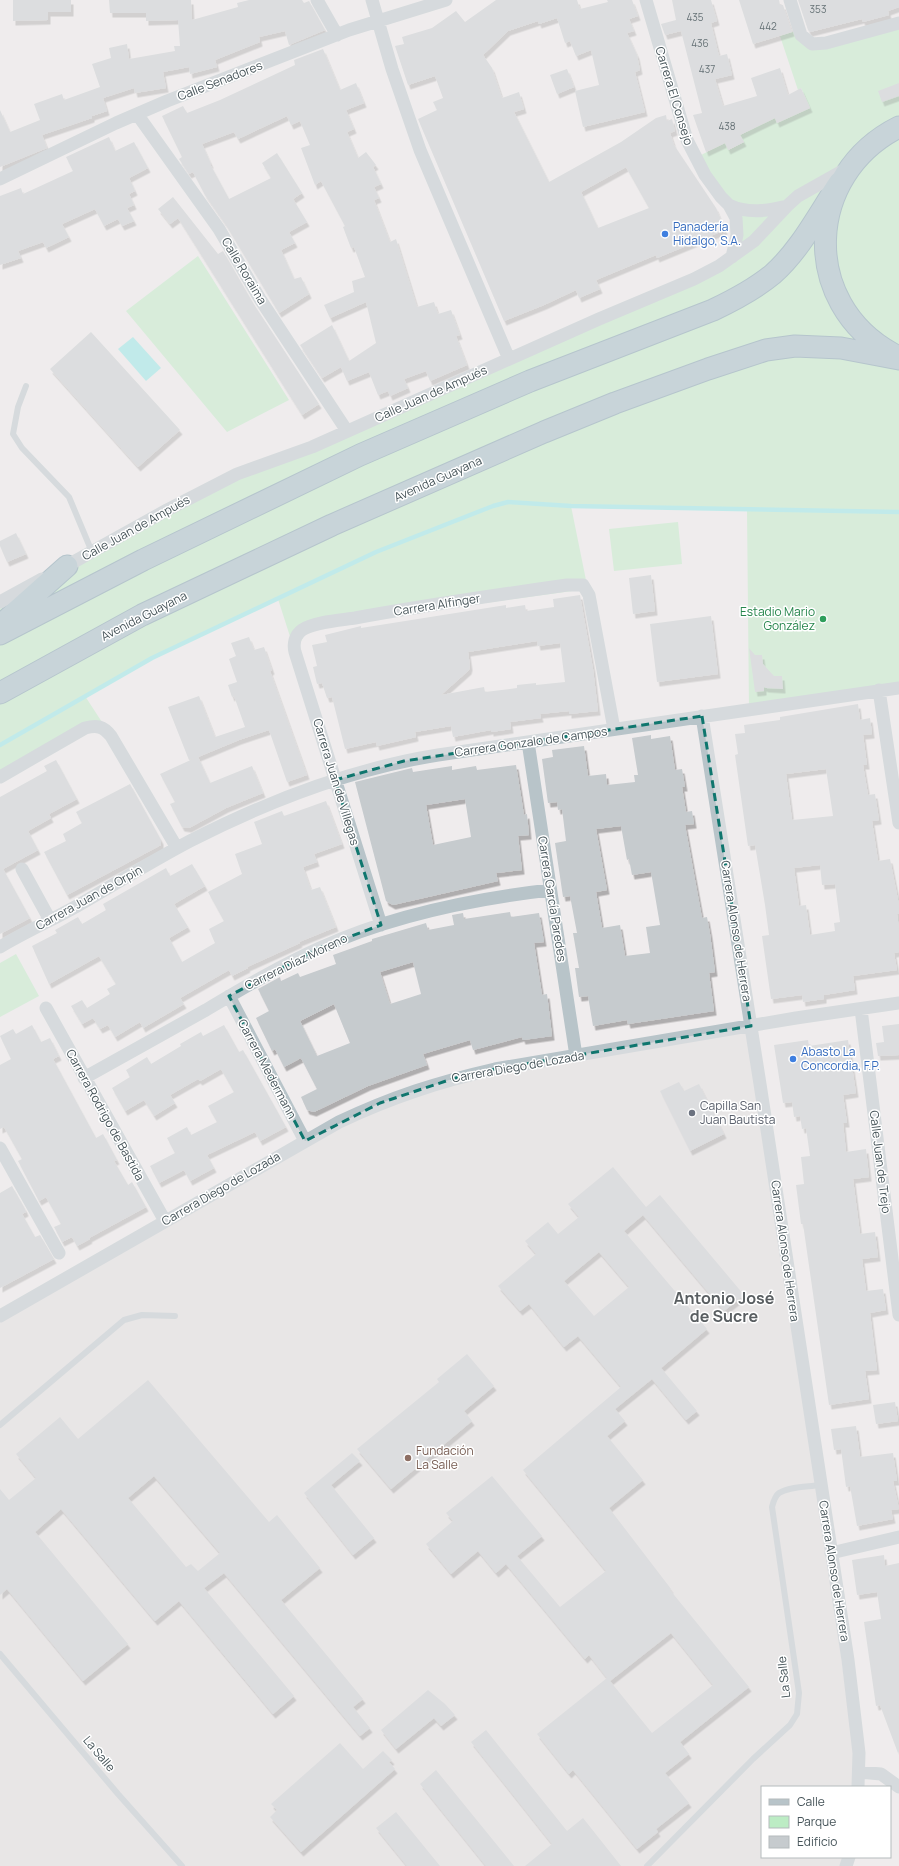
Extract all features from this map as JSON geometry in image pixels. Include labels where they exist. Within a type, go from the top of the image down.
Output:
[{"type":"highway","points":[[0,634],[143,560],[360,455],[530,381],[713,310],[736,299],[772,274],[786,261],[844,175],[873,143],[899,127]]},
{"type":"highway","points":[[844,175],[829,209],[825,232],[825,249],[832,283],[847,314],[858,328],[870,339],[899,358]]},
{"type":"highway","name":"Avenida Guayana","points":[[0,693],[142,615],[332,525],[544,432],[679,379],[766,350],[796,346],[841,348],[899,358]]},
{"type":"highway","points":[[0,626],[67,566]]},
{"type":"street","points":[[317,0],[337,35]]},
{"type":"street","points":[[372,0],[420,150],[510,359]]},
{"type":"street","name":"Calle Senadores","points":[[0,179],[137,114],[337,35],[446,0]]},
{"type":"street","name":"Carrera El Consejo","points":[[646,0],[686,140],[705,175],[721,197],[729,205],[736,218],[737,235],[732,257]]},
{"type":"street","points":[[790,0],[798,30],[805,40],[812,44],[822,44],[899,23]]},
{"type":"street","name":"Calle Roraima","points":[[137,114],[219,229],[260,299],[348,431]]},
{"type":"street","name":"Calle Juan de Ampués","points":[[0,602],[209,487],[237,474],[312,447],[694,279],[732,257],[754,241],[787,206],[804,192],[844,175]]},
{"type":"street","points":[[729,205],[742,210],[760,211],[772,210],[787,206]]},
{"type":"street","name":"Carrera Alfinger","points":[[295,638],[303,630],[330,622],[567,585],[583,585],[589,595],[614,729]]},
{"type":"street","name":"Carrera Juan de Villegas","points":[[295,638],[295,652],[381,925]]},
{"type":"street","name":"Carrera Gonzalo de Campos","points":[[177,848],[260,808],[356,772],[404,761],[899,688]]},
{"type":"street","points":[[879,690],[899,823]]},
{"type":"street","name":"Carrera Alonso de Herrera","points":[[702,716],[751,1026],[857,1724],[859,1753],[858,1786]]},
{"type":"street","points":[[0,777],[85,728],[100,726],[106,729],[111,736],[177,848]]},
{"type":"street","name":"Carrera García Paredes","points":[[528,742],[576,1056]]},
{"type":"street","name":"Carrera Juan de Orpin","points":[[0,947],[177,848]]},
{"type":"street","points":[[22,869],[50,920]]},
{"type":"street","name":"Carrera Díaz Moreno","points":[[84,1078],[268,974],[319,948],[381,925],[473,901],[550,890]]},
{"type":"street","name":"Carrera Medermann","points":[[229,996],[305,1141]]},
{"type":"street","name":"Carrera Diego de Lozada","points":[[0,1316],[339,1122],[380,1103],[414,1090],[495,1069],[751,1026],[899,1004]]},
{"type":"street","name":"Carrera Rodrigo de Bastida","points":[[46,1008],[165,1221]]},
{"type":"street","name":"Calle Juan de Trejo","points":[[861,1009],[895,1251],[899,1315]]},
{"type":"street","points":[[0,1148],[59,1253]]},
{"type":"street","points":[[831,1553],[899,1537]]},
{"type":"street","points":[[859,1772],[882,1774],[899,1787]]},
{"type":"lane","points":[[26,386],[18,407],[13,434],[22,448],[69,497],[92,552]]},
{"type":"lane","points":[[0,1425],[124,1320],[142,1315],[174,1316]]},
{"type":"lane","name":"La Salle","points":[[647,1866],[753,1759],[790,1725],[797,1714],[798,1693],[772,1507],[774,1500],[779,1493],[796,1488],[820,1485]]},
{"type":"lane","name":"La Salle","points":[[0,1654],[118,1794],[182,1866]]},
{"type":"highlighted area","points":[[702,716],[751,1026],[495,1069],[452,1079],[380,1103],[305,1141],[229,996],[319,948],[381,925],[335,780],[404,761]]},
{"type":"shaded area","name":"Fundación La Salle","points":[[751,1026],[812,1432],[858,1786],[761,1786],[761,1858],[849,1858],[846,1866],[0,1866],[0,1316],[339,1122],[414,1090]]},
{"type":"green space","points":[[899,22],[899,688],[749,709],[747,510],[571,506],[589,595],[587,589],[309,627],[295,652],[278,599],[152,658],[85,696],[111,736],[100,726],[0,777],[0,602],[167,510],[732,257],[736,218],[695,158],[725,143],[729,150],[744,142],[740,135],[775,118],[777,123],[810,108],[801,88],[798,90],[780,36],[798,30],[810,42]]},
{"type":"green space","points":[[198,256],[289,400],[227,432],[126,311]]},
{"type":"green space","points":[[678,522],[682,564],[614,571],[609,529]]},
{"type":"green space","points":[[16,954],[39,996],[0,1017],[0,963]]},
{"type":"water","points":[[133,337],[161,368],[146,381],[118,349]]},
{"type":"building","points":[[13,0],[71,0],[71,12],[48,12],[48,20],[13,21]]},
{"type":"building","points":[[109,0],[191,0],[192,20],[238,7],[237,3],[249,0],[302,0],[304,3],[309,1],[325,30],[289,45],[285,31],[259,37],[260,42],[215,60],[217,67],[190,74],[189,67],[163,72],[166,88],[135,93],[134,88],[103,98],[107,111],[92,116],[92,118],[42,135],[47,148],[0,167],[0,110],[10,132],[40,120],[34,104],[62,94],[64,100],[100,87],[92,64],[111,58],[109,48],[127,44],[129,59],[175,51],[174,46],[180,46],[178,20],[146,21],[146,13],[110,13]]},
{"type":"building","points":[[496,0],[577,0],[580,9],[608,2],[607,0],[632,0],[638,16],[629,19],[634,31],[627,33],[637,55],[640,70],[635,72],[645,112],[583,127],[575,91],[599,85],[591,50],[576,56],[570,41],[565,43],[557,18],[539,24],[538,21],[508,31],[483,55],[492,68],[502,98],[519,92],[524,109],[514,112],[549,182],[621,142],[656,118],[666,115],[667,121],[672,119],[675,131],[670,133],[674,145],[716,208],[725,230],[657,258],[656,255],[596,280],[600,289],[579,298],[576,290],[504,321],[418,119],[437,110],[433,102],[443,98],[435,76],[408,85],[395,46],[404,44],[402,37],[432,28],[456,11],[465,22]],"holes":[[[626,167],[649,208],[598,228],[581,192]]]},
{"type":"building","points":[[672,0],[711,0],[717,21],[711,23],[719,56],[727,54],[732,75],[715,79],[723,106],[757,96],[751,78],[780,68],[788,95],[801,88],[810,108],[777,123],[775,118],[740,135],[744,142],[728,150],[725,143],[706,152],[693,115],[702,113],[681,31],[665,35],[661,24],[676,20]]},
{"type":"building","points":[[739,0],[779,0],[780,5],[783,5],[792,32],[753,44]]},
{"type":"building","points":[[798,0],[899,0],[899,7],[888,11],[889,15],[863,22],[862,19],[810,32]]},
{"type":"building","points":[[323,49],[340,90],[356,83],[364,103],[346,110],[354,129],[347,132],[358,158],[366,152],[376,165],[373,167],[381,184],[374,187],[379,198],[374,200],[390,242],[396,239],[417,307],[434,302],[438,314],[451,310],[460,335],[456,336],[467,365],[430,381],[426,371],[404,379],[408,388],[390,396],[388,391],[378,395],[369,372],[347,381],[341,367],[322,378],[300,345],[332,325],[349,361],[376,343],[366,302],[330,318],[324,305],[354,292],[352,281],[365,277],[354,247],[351,248],[343,227],[345,226],[321,181],[315,185],[301,148],[310,145],[300,121],[291,125],[287,116],[238,139],[234,132],[202,144],[210,164],[229,199],[271,178],[262,163],[277,153],[302,193],[293,199],[307,222],[289,232],[295,243],[281,250],[294,279],[301,277],[309,294],[279,313],[226,225],[205,195],[193,172],[189,174],[179,159],[182,157],[162,116],[183,106],[187,113],[220,100],[295,65],[294,60]]},
{"type":"building","points":[[567,69],[574,87],[557,94],[550,75]]},
{"type":"building","points":[[899,83],[899,96],[882,102],[878,91]]},
{"type":"building","points":[[109,137],[115,151],[134,142],[148,168],[129,178],[135,191],[129,194],[134,205],[127,208],[134,221],[122,226],[118,219],[104,226],[95,209],[62,224],[69,237],[46,248],[43,242],[18,251],[21,258],[0,265],[0,196],[21,188],[23,194],[73,171],[66,157]]},
{"type":"building","points":[[173,197],[218,254],[223,251],[253,303],[319,404],[302,415],[178,218],[170,224],[158,209]]},
{"type":"building","points":[[91,332],[180,430],[138,467],[50,369]]},
{"type":"building","points":[[16,533],[26,554],[7,562],[0,546],[0,541]]},
{"type":"building","points":[[651,575],[655,611],[633,614],[629,578]]},
{"type":"building","points":[[580,595],[593,669],[598,711],[569,714],[569,711],[540,714],[541,718],[510,722],[511,729],[491,732],[491,730],[453,737],[451,726],[415,732],[416,737],[377,746],[376,742],[345,749],[332,697],[327,698],[322,683],[317,684],[313,667],[317,666],[312,645],[327,642],[325,635],[361,626],[361,628],[506,605],[506,608],[525,605],[526,611],[554,607],[553,599]],"holes":[[[537,641],[538,646],[560,643],[565,682],[517,685],[517,688],[485,692],[484,687],[441,695],[469,670],[470,666],[468,652]]]},
{"type":"building","points":[[711,616],[718,674],[657,682],[650,624]]},
{"type":"building","points":[[249,637],[254,650],[264,647],[272,670],[270,671],[307,775],[287,782],[269,730],[239,740],[198,757],[210,783],[252,766],[263,793],[226,808],[189,828],[182,827],[170,804],[175,802],[160,774],[195,758],[189,760],[168,707],[199,696],[215,737],[245,727],[234,696],[232,697],[228,685],[237,682],[229,659],[236,656],[231,643]]},
{"type":"building","points":[[749,648],[755,655],[762,655],[763,664],[774,676],[782,676],[783,689],[764,687],[764,691],[755,692]]},
{"type":"building","points":[[858,704],[860,720],[870,718],[872,734],[863,735],[867,765],[863,765],[868,795],[875,794],[879,820],[872,821],[878,861],[890,859],[899,905],[899,914],[897,914],[899,929],[899,952],[894,953],[897,970],[853,976],[855,990],[824,995],[824,999],[803,1002],[802,995],[771,999],[762,936],[769,935],[765,905],[755,845],[748,846],[735,755],[738,754],[735,734],[745,733],[744,725],[780,720],[780,717]],"holes":[[[826,769],[833,816],[792,820],[786,774]],[[820,865],[822,885],[835,884],[840,922],[834,923],[835,931],[810,935],[806,905],[799,906],[794,868]]]},
{"type":"building","points":[[651,735],[651,739],[670,736],[675,770],[682,769],[685,787],[682,787],[686,812],[692,811],[694,824],[685,825],[702,918],[707,917],[710,934],[715,972],[709,973],[714,1011],[628,1024],[627,1020],[593,1026],[588,996],[579,997],[575,968],[579,968],[573,933],[577,933],[570,896],[563,897],[555,843],[566,841],[562,809],[558,810],[557,802],[548,803],[542,759],[553,757],[552,750],[584,746],[588,776],[606,774],[607,785],[635,782],[634,775],[638,775],[632,738]],"holes":[[[621,826],[627,860],[629,859],[632,875],[651,872],[660,925],[646,927],[650,953],[625,956],[620,925],[602,928],[596,892],[607,890],[596,829]]]},
{"type":"building","points":[[56,760],[77,799],[49,814],[51,818],[28,831],[38,850],[3,869],[30,918],[0,934],[0,797],[47,771],[44,766]]},
{"type":"building","points":[[516,765],[524,815],[527,814],[529,835],[518,836],[522,870],[496,873],[498,881],[393,905],[386,901],[355,782],[412,768],[413,772],[452,766],[452,770],[476,766],[477,770]],"holes":[[[465,799],[471,837],[433,845],[426,805]]]},
{"type":"building","points":[[130,784],[161,840],[161,845],[67,895],[44,852],[66,841],[63,834],[82,823],[76,812]]},
{"type":"building","points":[[326,801],[342,844],[314,854],[317,862],[303,867],[311,890],[320,887],[336,927],[299,942],[300,943],[247,967],[248,968],[232,976],[229,970],[180,998],[184,1004],[143,1028],[140,1022],[115,1037],[108,1025],[100,1029],[93,1018],[82,1024],[71,1006],[82,1000],[87,1008],[110,994],[107,989],[116,984],[99,956],[49,984],[32,946],[57,933],[55,930],[78,917],[82,924],[106,910],[103,904],[166,868],[170,876],[192,864],[205,886],[174,904],[188,927],[169,938],[182,962],[215,943],[209,929],[224,921],[208,892],[242,874],[235,854],[262,844],[254,822],[282,811],[284,816]]},
{"type":"building","points":[[510,912],[511,917],[539,913],[544,942],[534,943],[542,995],[547,994],[552,1036],[523,1040],[522,1037],[473,1050],[470,1040],[423,1054],[427,1065],[368,1086],[314,1112],[307,1110],[301,1097],[317,1089],[301,1058],[284,1067],[275,1049],[272,1051],[256,1018],[269,1011],[258,989],[280,977],[281,981],[298,973],[300,977],[336,964],[333,955],[372,941],[372,939],[426,923],[428,930],[454,925],[452,915],[463,913],[464,919]],"holes":[[[413,962],[421,994],[390,1004],[380,972]],[[334,1004],[350,1043],[317,1056],[300,1021]]]},
{"type":"building","points":[[899,1024],[899,1055],[878,1056],[876,1043],[884,1042],[882,1026]]},
{"type":"building","points":[[32,1025],[41,1042],[50,1038],[59,1056],[53,1059],[96,1138],[103,1134],[117,1160],[114,1161],[128,1185],[132,1182],[146,1207],[77,1246],[72,1237],[62,1242],[54,1227],[61,1224],[46,1197],[39,1201],[18,1161],[22,1159],[4,1127],[0,1129],[0,1065],[11,1059],[0,1036],[13,1029],[16,1034]]},
{"type":"building","points":[[224,1025],[239,1052],[243,1050],[286,1127],[260,1141],[255,1132],[207,1155],[214,1168],[190,1181],[184,1170],[159,1183],[150,1166],[175,1153],[167,1138],[187,1127],[191,1135],[217,1122],[208,1106],[234,1092],[221,1069],[200,1081],[198,1079],[170,1095],[175,1103],[154,1116],[144,1100],[125,1111],[112,1088],[130,1077],[126,1070],[147,1057],[151,1064],[181,1046],[180,1044],[201,1032],[203,1036]]},
{"type":"building","points":[[808,1040],[809,1046],[848,1040],[856,1093],[843,1095],[847,1123],[843,1123],[846,1152],[866,1149],[869,1177],[853,1179],[860,1234],[875,1232],[878,1257],[862,1259],[866,1291],[883,1289],[886,1310],[870,1313],[877,1370],[865,1371],[869,1399],[829,1405],[796,1185],[804,1184],[801,1157],[810,1156],[806,1128],[802,1129],[800,1116],[794,1117],[792,1102],[783,1103],[774,1045]]},
{"type":"building","name":"Capilla San Juan Bautista","points":[[679,1082],[684,1091],[699,1084],[724,1134],[690,1151],[660,1091]]},
{"type":"building","points":[[613,1167],[646,1207],[660,1195],[744,1295],[724,1311],[643,1215],[624,1231],[707,1329],[661,1368],[697,1411],[686,1420],[652,1379],[615,1409],[625,1421],[607,1436],[643,1480],[609,1508],[671,1589],[670,1590],[749,1687],[680,1742],[689,1754],[665,1773],[689,1803],[656,1829],[658,1832],[637,1849],[573,1770],[569,1774],[537,1734],[607,1678],[589,1655],[585,1659],[506,1564],[496,1573],[478,1551],[451,1574],[426,1544],[453,1521],[446,1513],[492,1476],[542,1536],[517,1556],[560,1607],[606,1571],[523,1470],[621,1387],[578,1336],[564,1347],[529,1304],[520,1311],[498,1286],[536,1254],[525,1241],[548,1222],[558,1234],[579,1217],[568,1204]],"holes":[[[599,1252],[629,1287],[594,1316],[564,1281]],[[671,1633],[713,1685],[652,1733],[610,1681]]]},
{"type":"building","points":[[12,1186],[25,1209],[26,1212],[22,1214],[35,1237],[40,1235],[54,1259],[0,1288],[0,1193]]},
{"type":"building","points":[[467,1354],[494,1386],[464,1411],[472,1421],[391,1489],[357,1449],[439,1382],[437,1379]]},
{"type":"building","points":[[148,1380],[269,1522],[277,1515],[320,1568],[281,1600],[363,1699],[353,1707],[370,1728],[360,1736],[224,1573],[204,1588],[294,1696],[273,1714],[179,1601],[155,1621],[61,1509],[35,1532],[128,1644],[83,1681],[7,1589],[0,1595],[0,1489],[9,1500],[36,1478],[16,1454],[60,1417],[78,1439]],"holes":[[[154,1476],[220,1553],[198,1571],[191,1564],[186,1567],[128,1498]]]},
{"type":"building","points":[[895,1402],[898,1421],[876,1424],[873,1405]]},
{"type":"building","points":[[856,1426],[860,1457],[893,1453],[897,1481],[893,1481],[899,1509],[891,1510],[893,1519],[857,1526],[850,1486],[846,1487],[841,1449],[834,1450],[831,1429]]},
{"type":"building","points":[[352,1453],[360,1461],[331,1485],[374,1538],[353,1555],[304,1493]]},
{"type":"building","points":[[884,1555],[885,1566],[899,1563],[898,1753],[880,1705],[876,1706],[864,1622],[881,1619],[877,1592],[857,1595],[852,1560]]},
{"type":"building","points":[[428,1690],[445,1704],[455,1715],[441,1726],[434,1718],[396,1749],[381,1730]]},
{"type":"building","points":[[486,1730],[567,1831],[583,1818],[621,1866],[525,1866],[552,1844],[471,1742]]},
{"type":"building","points":[[340,1743],[363,1769],[383,1751],[392,1760],[389,1762],[395,1769],[301,1852],[270,1817],[277,1810],[271,1804]]},
{"type":"building","points":[[436,1770],[514,1866],[486,1866],[420,1784]]},
{"type":"building","points":[[396,1812],[440,1866],[407,1866],[376,1828]]},
{"type":"waterway","points":[[0,745],[152,658],[376,552],[493,506],[508,502],[571,506],[899,512]]},
{"type":"place","name":"Panadería Hidalgo, S.A.","points":[[665,234]]},
{"type":"place","name":"Estadio Mario González","points":[[823,619]]},
{"type":"place","name":"Abasto La Concordia, F.P.","points":[[793,1059]]},
{"type":"place","name":"Capilla San Juan Bautista","points":[[692,1113]]},
{"type":"place","name":"Fundación La Salle","points":[[408,1458]]},
{"type":"district","name":"Antonio José de Sucre","points":[[724,1307]]}]
